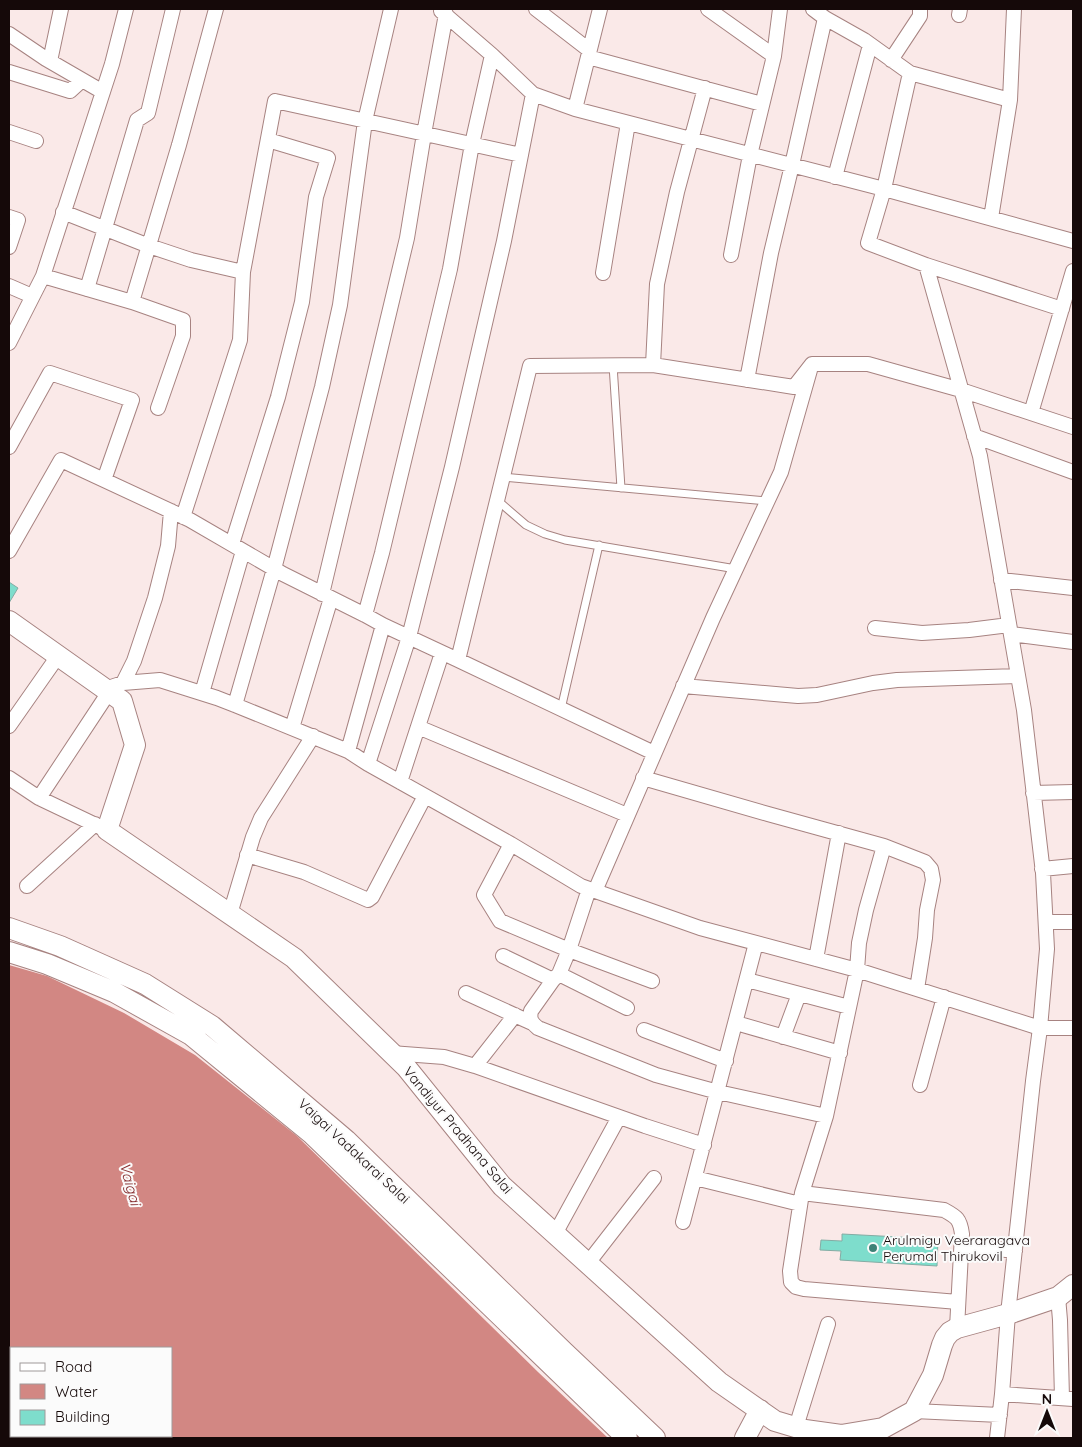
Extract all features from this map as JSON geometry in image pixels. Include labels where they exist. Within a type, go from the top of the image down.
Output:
[{"type":"street","points":[[50,61],[61,9]]},
{"type":"street","points":[[9,343],[43,276],[112,64],[126,9]]},
{"type":"street","points":[[87,289],[137,120],[148,112],[173,9]]},
{"type":"street","points":[[132,302],[179,145],[216,9]]},
{"type":"street","points":[[235,705],[274,569],[322,387],[340,305],[365,121],[391,9]]},
{"type":"street","points":[[536,9],[589,53],[762,104]]},
{"type":"street","points":[[575,109],[600,9]]},
{"type":"street","points":[[708,9],[774,56]]},
{"type":"street","points":[[731,255],[750,154],[774,56],[780,9]]},
{"type":"street","points":[[813,9],[870,44],[910,72],[1010,100]]},
{"type":"street","points":[[891,60],[920,16],[920,9]]},
{"type":"street","points":[[991,218],[1010,100],[1014,9]]},
{"type":"street","points":[[443,11],[533,94],[575,109],[835,176],[1073,241]]},
{"type":"street","points":[[292,728],[327,596],[407,238],[443,11]]},
{"type":"street","points":[[747,380],[771,253],[825,18]]},
{"type":"street","points":[[9,34],[102,92]]},
{"type":"street","points":[[835,176],[870,44]]},
{"type":"street","points":[[365,615],[382,553],[450,269],[472,144],[492,55]]},
{"type":"street","points":[[9,72],[70,91],[82,80]]},
{"type":"street","points":[[910,72],[884,189],[868,243],[926,265],[1062,309]]},
{"type":"street","points":[[653,365],[657,284],[677,192],[705,88]]},
{"type":"street","points":[[368,764],[410,637],[504,241],[533,94]]},
{"type":"street","points":[[39,798],[112,688],[134,661],[155,598],[177,514],[240,340],[243,272],[275,101],[521,155]]},
{"type":"street","points":[[603,273],[628,123]]},
{"type":"street","points":[[9,132],[36,140]]},
{"type":"street","points":[[202,693],[237,548],[302,302],[316,197],[328,158],[268,140]]},
{"type":"street","points":[[63,212],[149,246],[191,260],[243,272]]},
{"type":"street","points":[[9,217],[18,220],[9,246]]},
{"type":"street","points":[[926,265],[980,456],[1024,710],[1046,922],[1047,949],[1040,1028],[1008,1314],[997,1438]]},
{"type":"street","points":[[1031,413],[1073,271]]},
{"type":"street","points":[[43,276],[132,302],[182,320],[182,336],[158,408]]},
{"type":"street","points":[[9,286],[32,296]]},
{"type":"street","points":[[458,660],[530,366],[653,365],[794,387],[812,364]]},
{"type":"street","points":[[812,364],[868,364],[961,390],[1073,427]]},
{"type":"street","points":[[532,1023],[531,1011],[556,977],[569,950],[592,890],[713,618],[781,472],[812,364]]},
{"type":"street","points":[[9,447],[50,373],[132,400],[104,480]]},
{"type":"street","points":[[974,436],[1073,472]]},
{"type":"street","points":[[9,551],[61,460],[177,514],[274,569],[383,625],[654,753]]},
{"type":"street","points":[[1001,580],[1073,588]]},
{"type":"street","points":[[9,622],[58,656],[112,688],[122,701],[135,745],[101,828],[27,886]]},
{"type":"street","points":[[348,751],[383,625]]},
{"type":"street","points":[[875,628],[922,633],[1010,630],[1073,642]]},
{"type":"street","points":[[400,782],[442,653]]},
{"type":"street","points":[[9,726],[58,656]]},
{"type":"street","points":[[683,686],[798,696],[817,695],[873,683],[898,680],[1018,676]]},
{"type":"street","points":[[112,688],[160,680],[235,705],[313,736],[348,751],[581,886],[592,890],[700,928],[857,970],[1040,1028],[1073,1028]]},
{"type":"street","points":[[418,727],[627,815]]},
{"type":"street","points":[[230,914],[247,855],[261,818],[313,736]]},
{"type":"street","points":[[9,778],[39,798],[101,828]]},
{"type":"street","points":[[643,778],[884,846],[926,862],[931,869],[933,880],[927,910],[925,938],[917,989]]},
{"type":"street","points":[[1033,793],[1073,792]]},
{"type":"street","points":[[247,855],[304,872],[368,900],[372,897],[425,796]]},
{"type":"street","name":"Vandiyur Pradhana Salai","points":[[101,828],[294,958],[406,1067],[502,1186],[719,1382],[775,1421],[805,1430],[841,1435],[871,1434],[914,1411]]},
{"type":"street","points":[[816,959],[839,833]]},
{"type":"street","points":[[511,844],[484,895],[500,921],[569,950],[652,981]]},
{"type":"street","points":[[884,846],[866,910],[859,943],[857,970],[826,1116],[801,1199],[790,1271],[791,1282],[796,1287],[804,1289],[958,1302]]},
{"type":"street","points":[[1042,869],[1073,866]]},
{"type":"street","points":[[1046,922],[1073,922]]},
{"type":"street","name":"Vaigai Vadakarai Salai","points":[[9,928],[60,946],[145,984],[212,1026],[346,1140],[550,1339],[655,1438]]},
{"type":"street","points":[[683,1222],[748,980],[756,943]]},
{"type":"street","name":"Vaigai Vadakarai Salai","points":[[9,952],[48,964],[114,992],[191,1035],[312,1134],[627,1438]]},
{"type":"street","points":[[503,956],[627,1008]]},
{"type":"street","points":[[748,980],[849,1007]]},
{"type":"street","points":[[466,993],[532,1023],[538,1028],[656,1075],[718,1092],[826,1116]]},
{"type":"street","points":[[783,1037],[799,994]]},
{"type":"street","points":[[920,1085],[944,997]]},
{"type":"street","points":[[475,1066],[515,1015]]},
{"type":"street","points":[[736,1023],[840,1053]]},
{"type":"street","points":[[644,1030],[726,1061]]},
{"type":"street","points":[[391,1053],[444,1057],[475,1066],[704,1145]]},
{"type":"street","points":[[555,1234],[619,1117]]},
{"type":"street","points":[[588,1263],[654,1178]]},
{"type":"street","points":[[695,1178],[801,1199],[944,1210],[954,1215],[960,1222],[962,1234],[957,1328]]},
{"type":"street","points":[[962,1245],[1015,1251]]},
{"type":"street","points":[[1000,1415],[914,1411],[933,1375],[942,1345],[950,1332],[957,1328],[1008,1314],[1066,1291]]},
{"type":"street","points":[[1002,1394],[1068,1399],[1060,1320],[1066,1291]]},
{"type":"street","points":[[796,1427],[828,1324]]},
{"type":"street","points":[[745,1438],[760,1410]]},
{"type":"lane","points":[[613,365],[621,488]]},
{"type":"lane","points":[[503,477],[768,501]]},
{"type":"lane","points":[[497,500],[526,525],[544,534],[565,540],[736,569]]},
{"type":"lane","points":[[561,709],[599,545]]},
{"type":"water","name":"Vaigai","points":[[9,965],[47,976],[124,1013],[195,1055],[297,1136],[608,1438],[9,1438]]},
{"type":"building","points":[[9,582],[18,588],[9,603]]},
{"type":"building","points":[[842,1234],[938,1239],[937,1266],[840,1260],[841,1251],[820,1250],[821,1240],[842,1241]]},
{"type":"place","name":"Arulmigu Veeraragava Perumal Thirukovil","points":[[873,1248]]}]
